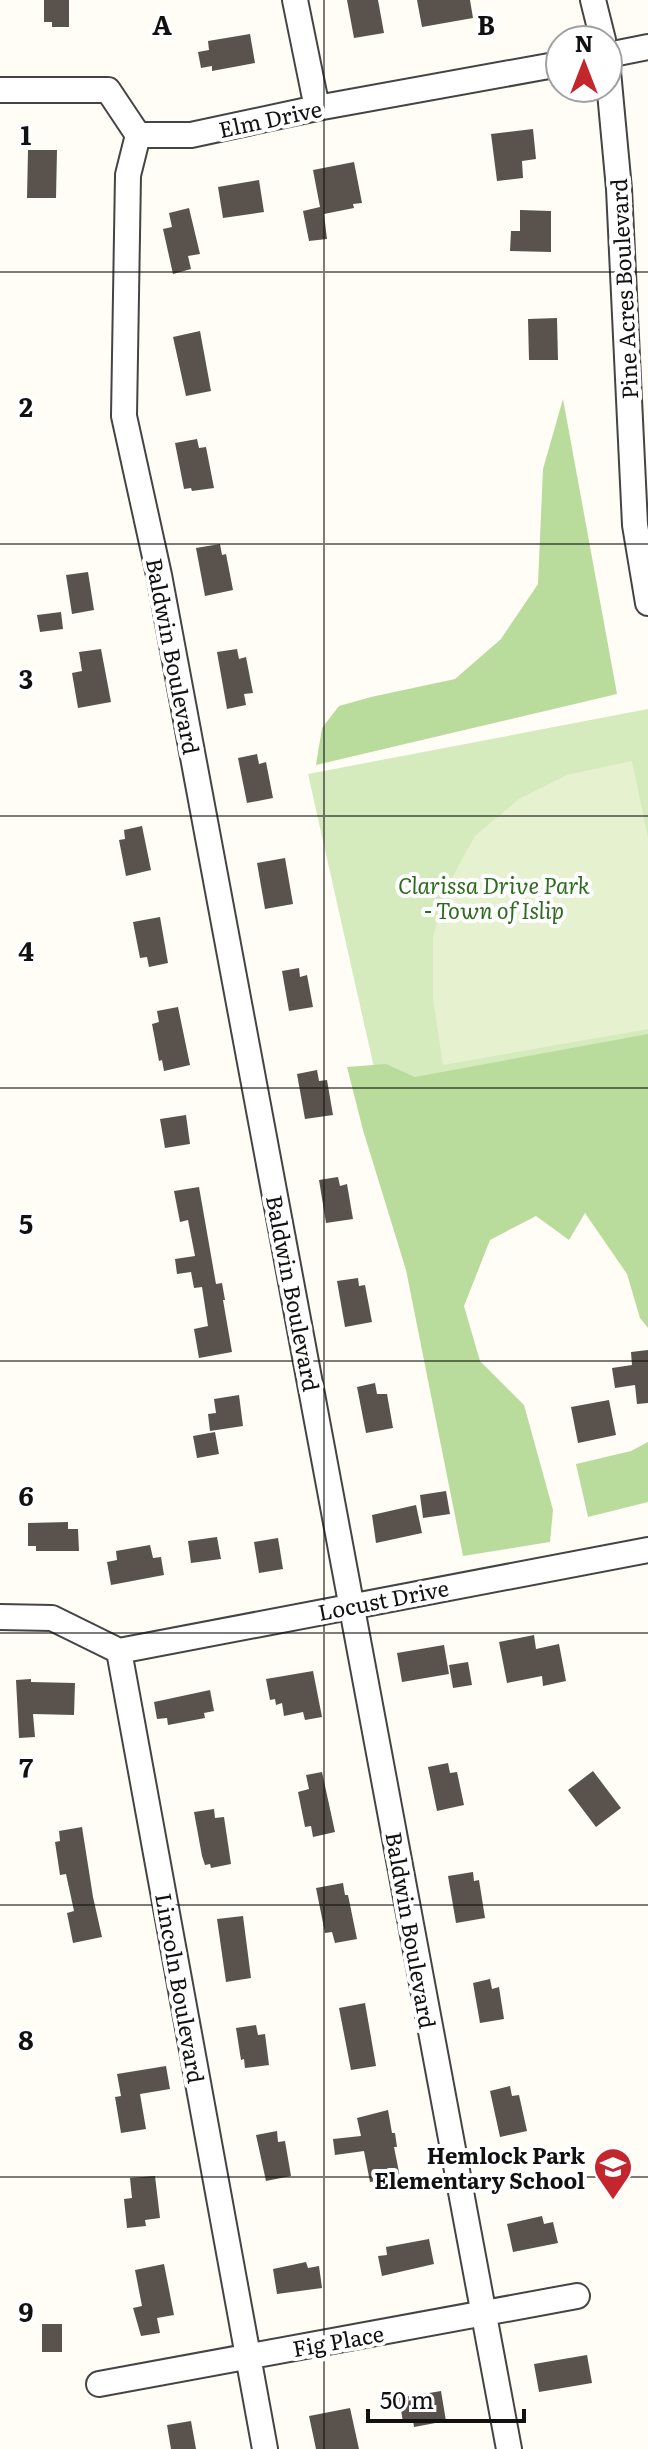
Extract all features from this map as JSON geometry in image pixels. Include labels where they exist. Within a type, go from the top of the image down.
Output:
[{"type":"street","points":[[295,0],[317,108]]},
{"type":"street","points":[[593,0],[599,24]]},
{"type":"street","points":[[624,52],[648,47]]},
{"type":"street","name":"Elm Drive","points":[[138,135],[191,135],[317,108],[544,67]]},
{"type":"street","points":[[0,90],[108,90],[138,135]]},
{"type":"street","name":"Pine Acres Boulevard","points":[[611,104],[637,380],[635,525],[648,603]]},
{"type":"street","name":"Baldwin Boulevard","points":[[138,135],[128,175],[124,416],[159,575],[509,2449]]},
{"type":"street","name":"Locust Drive","points":[[119,1651],[648,1550]]},
{"type":"street","points":[[0,1617],[52,1618],[119,1651]]},
{"type":"street","name":"Lincoln Boulevard","points":[[119,1651],[265,2449]]},
{"type":"street","name":"Fig Place","points":[[99,2384],[577,2296]]},
{"type":"green space","points":[[563,399],[617,694],[316,765],[322,728],[339,706],[455,679],[501,639],[538,584],[543,469]]},
{"type":"green space","name":"Clarissa Drive Park - Town of Islip","points":[[648,709],[648,1035],[379,1090],[308,774]]},
{"type":"green space","points":[[632,761],[648,838],[648,1029],[443,1065],[433,999],[433,937],[448,885],[475,836],[519,799],[567,775]]},
{"type":"green space","points":[[648,1034],[648,1328],[640,1318],[627,1274],[585,1213],[569,1240],[536,1216],[490,1240],[464,1306],[480,1361],[524,1405],[553,1510],[550,1542],[463,1556],[406,1270],[347,1067],[386,1064],[415,1077]]},
{"type":"green space","points":[[648,1442],[648,1502],[588,1517],[576,1464],[631,1451]]},
{"type":"building","points":[[44,0],[69,0],[69,27],[52,27],[52,22],[44,22]]},
{"type":"building","points":[[347,0],[378,0],[384,33],[354,38]]},
{"type":"building","points":[[417,0],[470,0],[473,18],[422,27]]},
{"type":"building","points":[[250,34],[255,63],[212,71],[212,66],[201,68],[198,52],[209,50],[208,41]]},
{"type":"building","points":[[533,129],[536,159],[522,161],[523,178],[497,181],[491,134]]},
{"type":"building","points":[[28,150],[57,150],[56,198],[27,198]]},
{"type":"building","points":[[354,162],[362,203],[353,204],[354,208],[324,214],[327,239],[309,241],[303,211],[320,207],[313,170]]},
{"type":"building","points":[[259,180],[264,212],[223,218],[218,187]]},
{"type":"building","points":[[189,208],[200,254],[188,256],[191,269],[173,274],[163,229],[172,227],[169,213]]},
{"type":"building","points":[[520,210],[551,211],[551,252],[510,251],[511,231],[520,231]]},
{"type":"building","points":[[557,318],[558,360],[529,360],[528,319]]},
{"type":"building","points":[[200,331],[211,391],[186,396],[173,337]]},
{"type":"building","points":[[197,439],[199,448],[206,447],[214,488],[192,491],[191,488],[184,489],[175,443]]},
{"type":"building","points":[[220,544],[222,555],[226,554],[233,590],[205,596],[196,548]]},
{"type":"building","points":[[88,572],[94,610],[72,614],[66,575]]},
{"type":"building","points":[[61,612],[63,629],[40,632],[37,615]]},
{"type":"building","points":[[101,649],[111,702],[78,708],[72,673],[82,671],[79,652]]},
{"type":"building","points":[[237,649],[239,659],[246,657],[253,693],[244,694],[246,705],[227,709],[217,652]]},
{"type":"building","points":[[257,754],[259,764],[266,762],[273,798],[247,803],[238,758]]},
{"type":"building","points":[[142,826],[151,870],[126,876],[119,840],[125,839],[124,830]]},
{"type":"building","points":[[285,858],[293,904],[265,909],[257,863]]},
{"type":"building","points":[[160,917],[168,963],[149,967],[147,957],[140,958],[133,922]]},
{"type":"building","points":[[299,968],[300,977],[307,975],[313,1007],[289,1011],[282,971]]},
{"type":"building","points":[[178,1007],[190,1065],[164,1071],[152,1024],[159,1022],[157,1011]]},
{"type":"building","points":[[317,1070],[319,1081],[327,1080],[333,1115],[305,1119],[297,1074]]},
{"type":"building","points":[[186,1115],[190,1144],[165,1148],[160,1119]]},
{"type":"building","points":[[338,1177],[340,1186],[347,1184],[353,1219],[326,1223],[319,1180]]},
{"type":"building","points":[[199,1187],[216,1284],[222,1283],[232,1352],[199,1358],[194,1329],[208,1326],[202,1287],[194,1288],[191,1272],[177,1274],[175,1259],[195,1256],[188,1220],[180,1222],[174,1191]]},
{"type":"building","points":[[358,1278],[359,1286],[365,1285],[372,1322],[345,1327],[337,1281]]},
{"type":"building","points":[[648,1350],[648,1403],[637,1404],[635,1385],[615,1388],[612,1368],[632,1365],[631,1352]]},
{"type":"building","points":[[375,1383],[377,1394],[387,1394],[393,1428],[366,1433],[357,1387]]},
{"type":"building","points":[[239,1395],[243,1426],[210,1431],[208,1414],[216,1413],[214,1399]]},
{"type":"building","points":[[609,1400],[616,1435],[578,1443],[571,1407]]},
{"type":"building","points":[[215,1432],[219,1454],[197,1458],[193,1436]]},
{"type":"building","points":[[446,1491],[450,1514],[423,1518],[420,1495]]},
{"type":"building","points":[[416,1505],[422,1533],[376,1543],[372,1515]]},
{"type":"building","points":[[68,1522],[68,1529],[78,1529],[79,1551],[36,1551],[36,1546],[28,1546],[28,1523]]},
{"type":"building","points":[[217,1537],[221,1559],[191,1563],[188,1541]]},
{"type":"building","points":[[278,1538],[283,1569],[259,1573],[254,1542]]},
{"type":"building","points":[[150,1545],[153,1558],[161,1557],[164,1575],[111,1585],[107,1562],[117,1560],[116,1551]]},
{"type":"building","points":[[534,1635],[536,1649],[559,1644],[566,1681],[543,1686],[542,1676],[507,1683],[499,1642]]},
{"type":"building","points":[[444,1645],[449,1674],[402,1682],[397,1653]]},
{"type":"building","points":[[468,1662],[472,1685],[453,1688],[449,1665]]},
{"type":"building","points":[[313,1671],[322,1717],[305,1720],[303,1712],[284,1716],[282,1703],[276,1705],[275,1699],[270,1700],[266,1679]]},
{"type":"building","points":[[31,1679],[31,1682],[75,1683],[74,1715],[33,1714],[35,1737],[19,1738],[16,1680]]},
{"type":"building","points":[[210,1690],[214,1711],[204,1713],[205,1718],[168,1725],[167,1718],[157,1719],[154,1702]]},
{"type":"building","points":[[448,1763],[450,1773],[457,1772],[464,1805],[437,1811],[428,1767]]},
{"type":"building","points":[[593,1771],[621,1808],[596,1827],[568,1790]]},
{"type":"building","points":[[322,1772],[335,1832],[313,1837],[311,1826],[305,1827],[298,1792],[309,1789],[306,1775]]},
{"type":"building","points":[[214,1809],[215,1818],[224,1817],[231,1864],[211,1868],[210,1864],[205,1865],[202,1856],[194,1812]]},
{"type":"building","points":[[82,1827],[102,1937],[73,1943],[67,1913],[74,1911],[66,1874],[60,1875],[55,1842],[60,1841],[59,1831]]},
{"type":"building","points":[[473,1872],[474,1881],[479,1880],[485,1918],[456,1923],[448,1876]]},
{"type":"building","points":[[343,1883],[357,1939],[335,1943],[332,1932],[325,1933],[316,1888]]},
{"type":"building","points":[[243,1916],[251,1978],[226,1982],[217,1919]]},
{"type":"building","points":[[490,1979],[492,1989],[499,1987],[504,2019],[480,2023],[473,1983]]},
{"type":"building","points":[[365,2003],[376,2066],[351,2070],[339,2008]]},
{"type":"building","points":[[256,2025],[258,2035],[265,2034],[269,2065],[245,2068],[236,2028]]},
{"type":"building","points":[[166,2066],[170,2089],[140,2094],[146,2129],[121,2133],[115,2097],[121,2096],[117,2074]]},
{"type":"building","points":[[510,2086],[512,2096],[519,2095],[527,2131],[500,2137],[490,2091]]},
{"type":"building","points":[[388,2110],[392,2133],[395,2133],[397,2147],[394,2147],[400,2177],[370,2182],[364,2151],[335,2155],[333,2139],[361,2136],[357,2118]]},
{"type":"building","points":[[277,2131],[278,2142],[285,2141],[291,2176],[266,2181],[256,2135]]},
{"type":"building","points":[[155,2176],[160,2218],[145,2220],[146,2226],[127,2228],[124,2199],[132,2198],[130,2178]]},
{"type":"building","points":[[542,2216],[544,2224],[553,2222],[558,2243],[513,2252],[507,2224]]},
{"type":"building","points":[[429,2239],[434,2264],[382,2276],[378,2256],[387,2255],[386,2247]]},
{"type":"building","points":[[306,2262],[308,2268],[319,2266],[322,2288],[277,2294],[273,2269]]},
{"type":"building","points":[[164,2264],[174,2315],[157,2318],[160,2333],[141,2336],[133,2308],[142,2306],[135,2270]]},
{"type":"building","points":[[42,2324],[62,2324],[62,2352],[42,2352]]},
{"type":"building","points":[[587,2355],[592,2383],[539,2392],[534,2364]]},
{"type":"building","points":[[441,2391],[446,2421],[414,2427],[413,2420],[403,2422],[399,2398]]},
{"type":"building","points":[[350,2408],[359,2449],[316,2449],[309,2416]]},
{"type":"building","points":[[191,2421],[196,2449],[171,2449],[167,2425]]},
{"type":"place","name":"Hemlock Park Elementary School","points":[[613,2201]]}]
